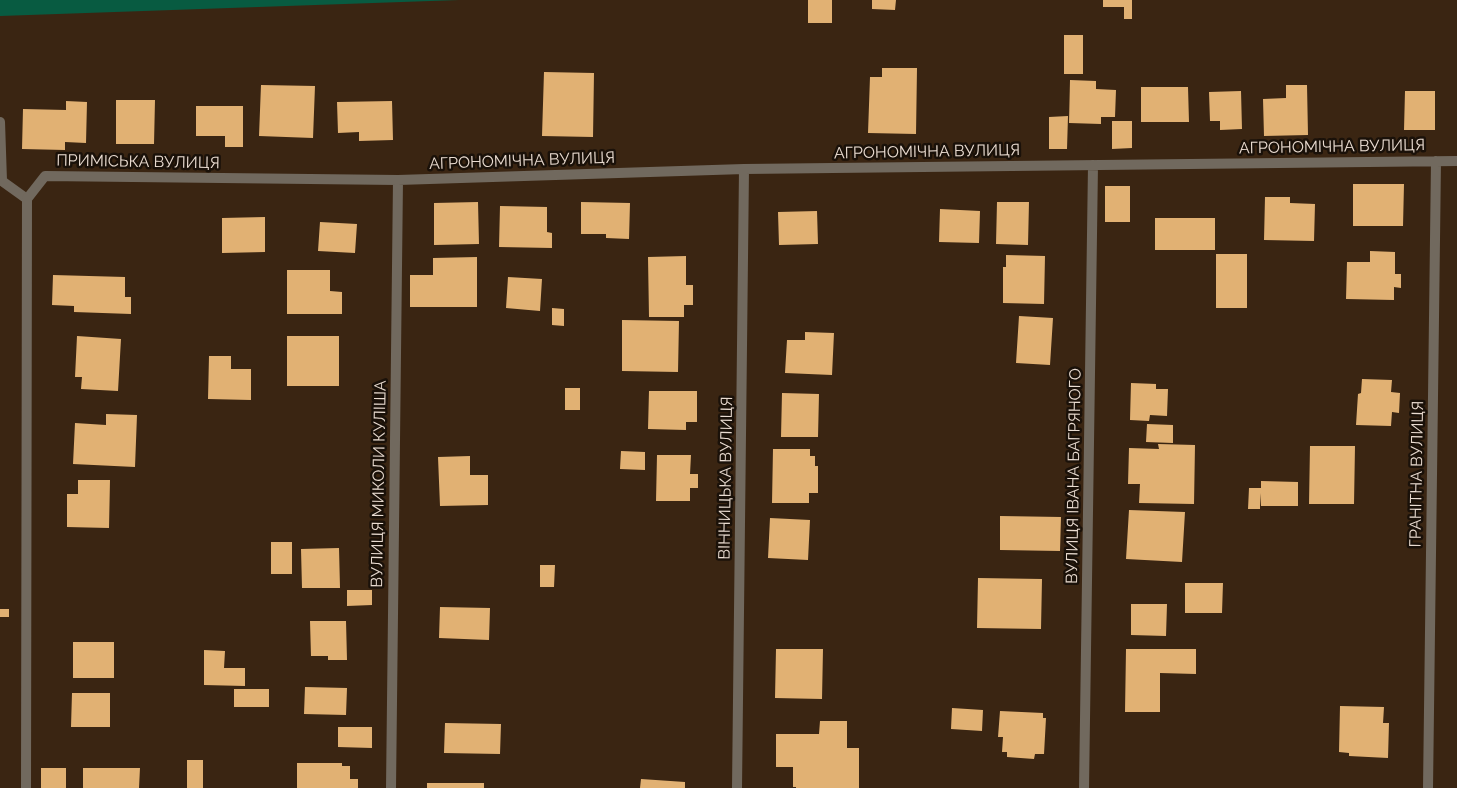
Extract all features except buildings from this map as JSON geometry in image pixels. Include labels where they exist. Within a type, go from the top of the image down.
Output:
[{"type":"street","points":[[0,122],[2,181],[28,200],[26,788]]},
{"type":"street","name":"ГРАНІТНА ВУЛИЦЯ","points":[[1428,788],[1436,161]]},
{"type":"street","name":"АГРОНОМІЧНА ВУЛИЦЯ","points":[[398,180],[744,169],[1457,161]]},
{"type":"street","name":"ВУЛИЦЯ ІВАНА БАГРЯНОГО","points":[[1084,788],[1093,165]]},
{"type":"street","name":"ВІННИЦЬКА ВУЛИЦЯ","points":[[738,788],[744,169]]},
{"type":"street","name":"ПРИМІСЬКА ВУЛИЦЯ","points":[[28,200],[45,176],[398,180]]},
{"type":"street","name":"ВУЛИЦЯ МИКОЛИ КУЛІША","points":[[391,788],[398,180]]},
{"type":"green space","points":[[0,0],[459,0],[0,16]]}]
